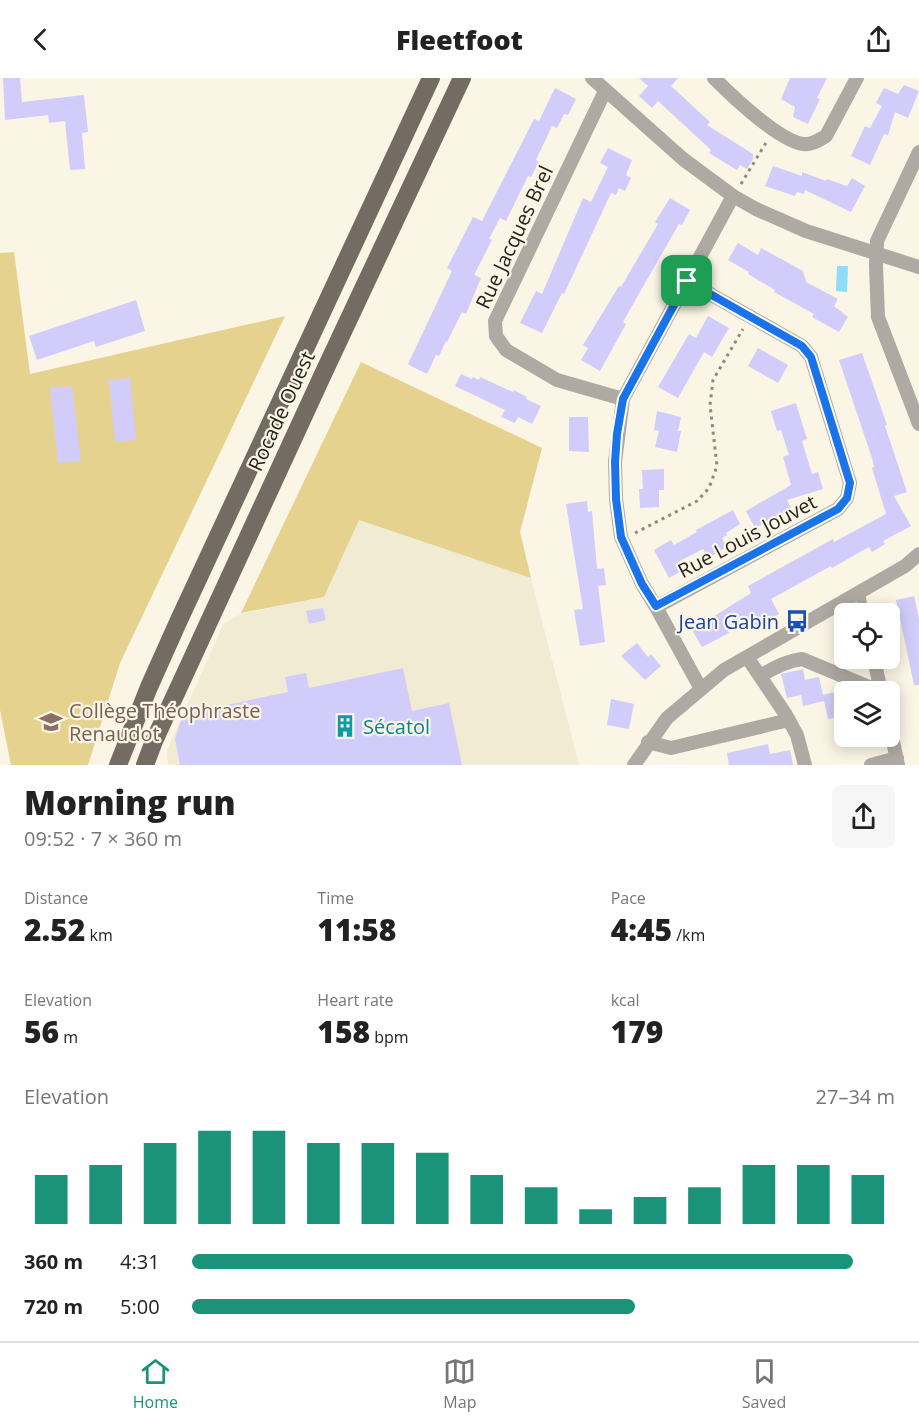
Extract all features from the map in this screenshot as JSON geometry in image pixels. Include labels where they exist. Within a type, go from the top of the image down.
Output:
[{"type":"main road","name":"Rocade Ouest","points":[[118,765],[179,620],[431,78]]},
{"type":"main road","name":"Rocade Ouest","points":[[145,765],[233,567],[462,78]]},
{"type":"street","points":[[592,78],[683,159],[733,196],[806,231],[919,267]]},
{"type":"street","points":[[714,78],[734,97],[790,141],[806,145],[826,136],[857,78]]},
{"type":"street","name":"Rue Jacques Brel","points":[[605,91],[495,321],[496,336],[506,350],[557,380],[623,399]]},
{"type":"street","points":[[919,152],[877,241],[878,317],[919,424]]},
{"type":"street","points":[[701,689],[642,584],[621,537],[616,499],[615,462],[623,399],[733,196]]},
{"type":"street","name":"Rue Louis Jouvet","points":[[656,606],[838,509],[847,498],[850,483],[811,357],[802,346],[687,281]]},
{"type":"street","points":[[634,765],[667,718],[724,670],[860,593],[918,557]]},
{"type":"street","points":[[860,593],[862,603]]},
{"type":"street","points":[[747,657],[789,720],[797,735],[805,765]]},
{"type":"street","points":[[760,676],[793,660],[802,659],[855,681]]},
{"type":"street","points":[[648,742],[671,748],[789,720]]},
{"type":"street","points":[[871,765],[897,762],[894,747]]},
{"type":"path","points":[[733,196],[774,129]]},
{"type":"path","points":[[621,537],[636,533],[697,501],[709,488],[717,466],[710,405],[713,380],[750,317]]},
{"type":"shaded area","points":[[14,252],[30,374],[285,316],[120,663],[88,765],[11,765],[0,710],[0,253]]},
{"type":"shaded area","points":[[361,362],[542,448],[520,532],[531,578],[359,520],[324,597],[241,613]]},
{"type":"shaded area","points":[[359,520],[531,578],[579,765],[168,765],[167,750],[224,623],[241,614],[324,597]]},
{"type":"water","points":[[837,266],[848,266],[847,292],[836,291]]},
{"type":"building","points":[[3,78],[20,78],[22,102],[84,95],[88,132],[82,133],[85,169],[70,170],[65,121],[49,123],[48,115],[5,120]]},
{"type":"building","points":[[639,78],[678,78],[671,86],[710,122],[707,125],[753,154],[753,159],[747,169],[740,165],[737,170],[709,153],[711,150],[658,101],[652,108],[639,96],[648,86]]},
{"type":"building","points":[[790,78],[827,78],[808,124],[793,117],[795,107],[781,99]]},
{"type":"building","points":[[904,85],[919,91],[908,118],[895,112],[888,135],[884,134],[870,165],[851,156],[865,126],[870,128],[882,106],[876,103],[884,88],[898,94]]},
{"type":"building","points":[[555,88],[576,99],[568,115],[564,114],[557,128],[552,126],[536,160],[539,162],[531,177],[528,176],[506,221],[500,218],[489,239],[492,240],[474,275],[481,278],[466,314],[462,312],[427,374],[408,364],[452,271],[447,268],[473,217],[482,221],[534,119],[539,121]]},
{"type":"building","points":[[608,148],[632,160],[626,175],[631,178],[625,191],[619,188],[616,195],[611,193],[564,294],[562,293],[542,333],[520,323],[536,291],[542,294],[583,198],[591,202],[608,167],[600,163]]},
{"type":"building","points":[[773,166],[802,176],[802,172],[847,186],[852,178],[865,186],[851,212],[805,190],[804,194],[797,192],[795,196],[765,186]]},
{"type":"building","points":[[670,198],[690,210],[682,225],[679,224],[623,322],[626,324],[600,371],[581,360],[588,348],[583,345],[619,286],[621,287],[658,224],[655,222]]},
{"type":"building","points":[[738,243],[758,255],[761,248],[803,271],[806,282],[838,299],[834,306],[848,317],[839,332],[812,317],[814,314],[774,292],[775,290],[728,260]]},
{"type":"building","points":[[136,300],[145,331],[96,347],[94,341],[37,360],[29,336]]},
{"type":"building","points":[[708,316],[729,328],[712,357],[704,352],[678,398],[658,387],[689,334],[696,338]]},
{"type":"building","points":[[758,348],[788,365],[778,383],[748,366]]},
{"type":"building","points":[[862,353],[907,492],[894,496],[911,526],[883,541],[885,544],[872,552],[869,547],[771,599],[779,614],[756,626],[751,617],[728,631],[729,633],[702,647],[692,630],[751,593],[748,586],[833,539],[834,542],[886,514],[872,468],[874,467],[872,458],[839,360]]},
{"type":"building","points":[[461,374],[472,379],[473,377],[479,380],[480,377],[513,392],[514,390],[541,406],[532,424],[518,417],[515,423],[501,417],[505,410],[455,386]]},
{"type":"building","points":[[130,378],[136,440],[115,442],[109,380]]},
{"type":"building","points":[[72,386],[81,461],[58,463],[50,388]]},
{"type":"building","points":[[796,403],[807,439],[802,441],[812,474],[818,472],[823,489],[787,500],[791,508],[755,528],[746,511],[791,485],[783,457],[789,455],[781,430],[777,431],[771,411]]},
{"type":"building","points":[[657,411],[681,417],[677,452],[655,447],[659,431],[654,430]]},
{"type":"building","points":[[569,417],[588,417],[589,452],[569,451]]},
{"type":"building","points":[[664,469],[664,490],[659,490],[659,507],[640,508],[639,489],[643,489],[642,470]]},
{"type":"building","points":[[587,501],[588,512],[592,511],[597,569],[604,568],[606,585],[598,586],[605,642],[580,646],[574,610],[583,609],[566,504]]},
{"type":"building","points":[[733,510],[740,524],[722,538],[727,547],[708,558],[703,549],[678,562],[683,570],[669,578],[654,550],[671,540],[674,545]]},
{"type":"building","points":[[914,596],[919,618],[919,685],[914,685],[900,619],[900,603],[897,603],[896,600]]},
{"type":"building","points":[[323,608],[326,620],[309,624],[306,611]]},
{"type":"building","points":[[637,643],[648,657],[651,654],[661,666],[645,680],[621,656]]},
{"type":"building","name":"Sécatol","points":[[403,668],[412,711],[449,703],[462,765],[180,765],[175,739],[183,714],[288,692],[285,677],[306,673],[309,688]]},
{"type":"building","points":[[803,669],[805,680],[819,677],[823,695],[834,692],[834,718],[828,719],[824,701],[803,706],[801,695],[787,698],[781,674]]},
{"type":"building","points":[[611,699],[634,704],[629,729],[607,725]]},
{"type":"building","points":[[768,744],[770,754],[790,750],[793,765],[729,765],[727,753]]},
{"type":"place","name":"Jean Gabin","points":[[797,621]]},
{"type":"place","name":"Collège Théophraste Renaudot","points":[[51,722]]},
{"type":"place","name":"Sécatol","points":[[345,726]]},
{"type":"route","points":[[687,281],[802,346],[811,357],[850,483],[847,498],[838,509],[656,606],[642,584],[621,537],[616,499],[617,434],[623,399],[687,281]]}]
